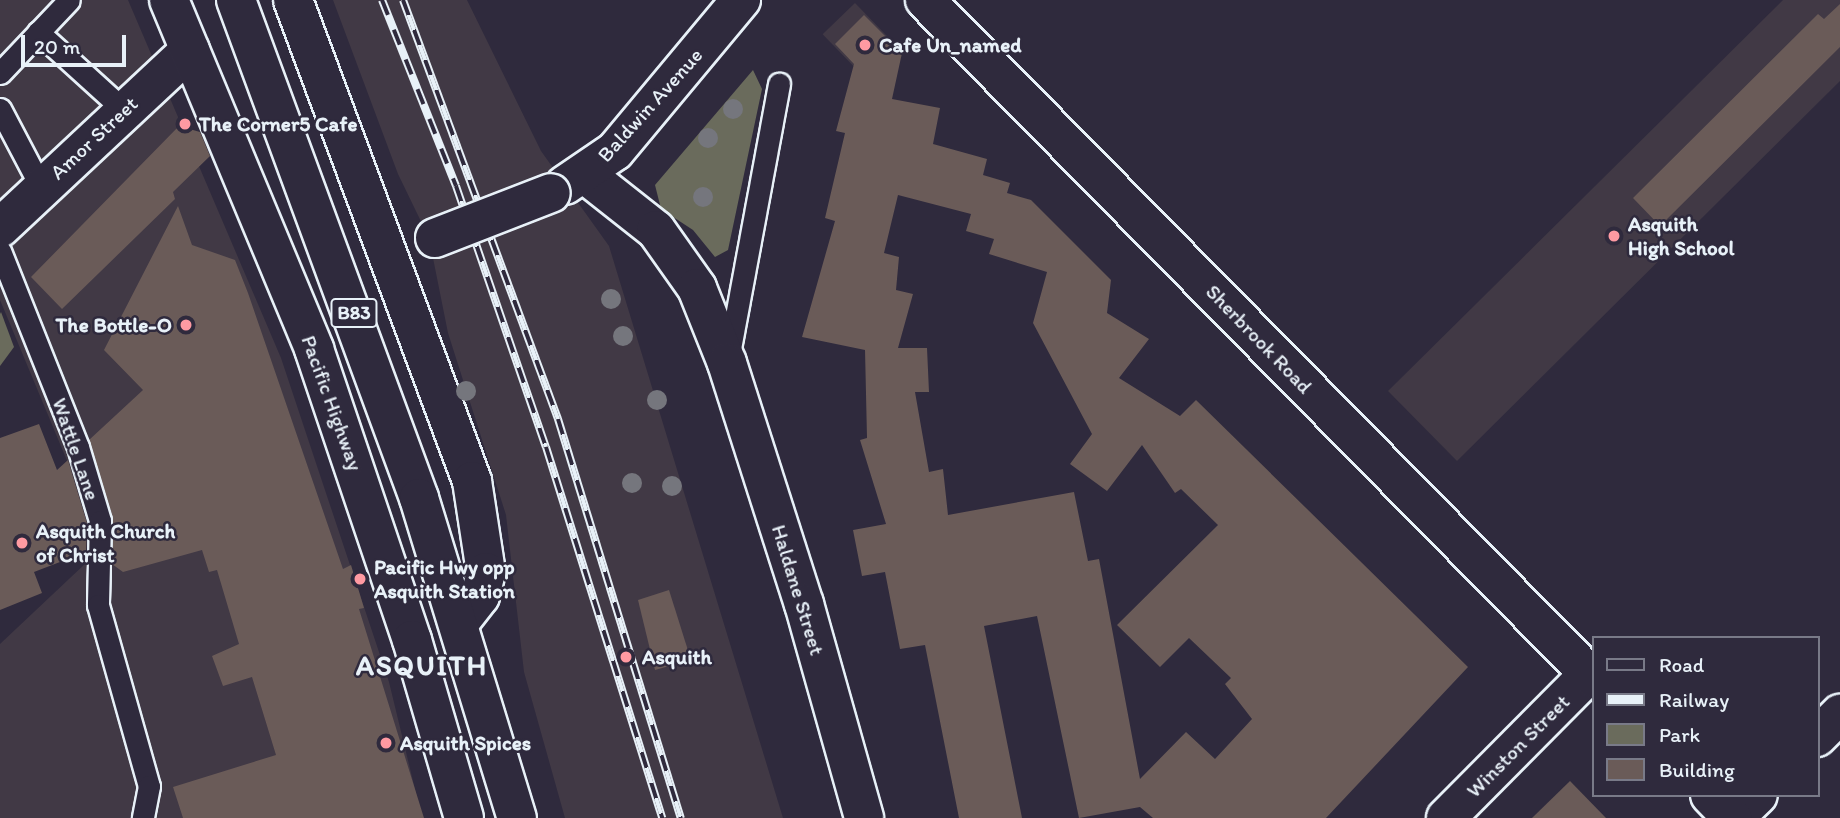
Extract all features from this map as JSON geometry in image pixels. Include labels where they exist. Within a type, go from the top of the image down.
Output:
[{"type":"main road","name":"Pacific Highway","points":[[169,0],[314,349],[412,640],[464,818]]},
{"type":"main road","points":[[293,0],[472,481],[485,585],[460,622],[412,640]]},
{"type":"main road","name":"Baldwin Avenue","points":[[388,256],[551,193],[585,174],[641,122],[741,0]]},
{"type":"main road","name":"Sherbrook Road","points":[[925,0],[1591,676]]},
{"type":"main road","name":"Amor Street","points":[[0,228],[237,4]]},
{"type":"main road","name":"B83","points":[[237,4],[358,325],[460,622],[517,818]]},
{"type":"main road","name":"Haldane Street","points":[[585,174],[633,208],[678,256],[727,363],[864,818]]},
{"type":"main road","name":"Winston Street","points":[[1446,818],[1591,676]]},
{"type":"main road","points":[[1819,735],[1840,714]]},
{"type":"main road","points":[[1712,797],[1733,818],[1756,797]]},
{"type":"lane","points":[[0,73],[69,0]]},
{"type":"lane","points":[[38,32],[124,110]]},
{"type":"lane","name":"Haldane Street","points":[[727,363],[779,84]]},
{"type":"lane","points":[[0,109],[41,187]]},
{"type":"lane","name":"Wattle Lane","points":[[0,251],[78,447],[100,521],[98,606],[149,786],[144,818]]},
{"type":"shaded area","points":[[0,0],[128,0],[281,358],[389,682],[422,818],[0,818],[0,644],[87,562],[93,523],[0,300]]},
{"type":"shaded area","points":[[333,0],[467,0],[541,151],[609,246],[783,818],[565,818],[524,672],[506,515],[448,333],[429,238],[398,174]]},
{"type":"shaded area","name":"Asquith High School","points":[[1783,0],[1840,0],[1840,81],[1457,461],[1388,391]]},
{"type":"shaded area","name":"Cafe Un_named","points":[[855,3],[893,42],[860,73],[823,34]]},
{"type":"green space","points":[[753,70],[762,89],[728,250],[715,257],[693,230],[661,209],[655,185]]},
{"type":"green space","points":[[1,312],[14,347],[0,366],[0,314]]},
{"type":"building","points":[[1840,4],[1840,47],[1660,226],[1633,198],[1818,14],[1824,19]]},
{"type":"building","points":[[864,15],[902,53],[892,99],[940,108],[933,144],[987,159],[983,175],[1010,183],[1007,193],[1031,200],[1111,280],[1107,313],[1149,339],[1119,378],[1180,416],[1196,400],[1468,667],[1326,818],[1153,818],[1140,807],[1079,818],[1037,616],[984,626],[1022,818],[959,818],[925,645],[900,649],[885,572],[862,576],[853,530],[886,524],[860,440],[867,438],[865,350],[802,337],[835,221],[825,218],[845,133],[836,131],[854,64],[835,44]],"holes":[[[898,195],[971,214],[966,231],[994,239],[989,254],[1047,272],[1033,323],[1092,434],[1070,464],[1107,491],[1142,445],[1175,493],[1181,489],[1218,525],[1117,625],[1160,667],[1189,638],[1231,678],[1225,684],[1252,719],[1215,759],[1186,732],[1140,779],[1099,559],[1088,561],[1074,492],[948,515],[943,469],[929,472],[915,392],[929,392],[927,348],[898,348],[913,294],[896,290],[899,257],[884,253]]]},
{"type":"building","points":[[179,126],[200,132],[210,156],[173,192],[175,199],[62,309],[31,277]]},
{"type":"building","points":[[178,206],[192,245],[235,260],[343,569],[351,565],[364,608],[359,609],[424,818],[183,818],[173,787],[276,755],[252,677],[223,686],[212,656],[239,644],[217,570],[209,572],[202,550],[123,572],[112,564],[113,518],[89,440],[143,390],[104,350]]},
{"type":"building","points":[[39,424],[57,470],[68,460],[87,523],[86,552],[34,572],[42,593],[0,610],[0,438]]},
{"type":"building","points":[[669,590],[691,660],[655,670],[638,600]]},
{"type":"building","points":[[1570,781],[1606,818],[1532,818]]},
{"type":"railway","points":[[382,0],[456,186],[546,447],[662,818]]},
{"type":"railway","points":[[403,0],[558,419],[681,818]]},
{"type":"place","name":"Cafe Un_named","points":[[865,45]]},
{"type":"place","name":"The Corner5 Cafe","points":[[185,124]]},
{"type":"place","name":"Asquith High School","points":[[1614,236]]},
{"type":"place","name":"The Bottle-O","points":[[186,325]]},
{"type":"place","name":"Asquith Church of Christ","points":[[22,543]]},
{"type":"place","name":"Pacific Hwy opp Asquith Station","points":[[360,579]]},
{"type":"place","name":"Asquith","points":[[626,657]]},
{"type":"place","name":"Asquith Spices","points":[[386,743]]},
{"type":"district","name":"ASQUITH","points":[[422,665]]}]
